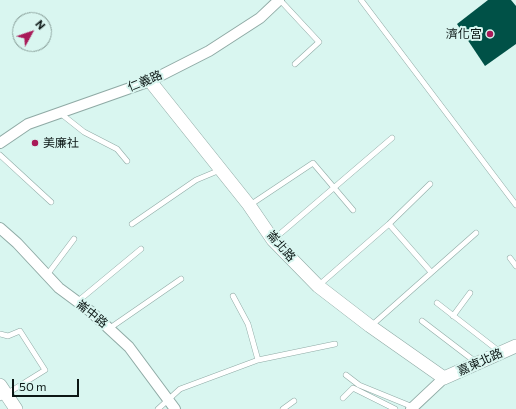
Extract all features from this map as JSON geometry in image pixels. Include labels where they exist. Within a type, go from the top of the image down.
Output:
[{"type":"street","name":"仁義路","points":[[0,143],[28,124],[150,81],[209,51],[260,18],[280,0]]},
{"type":"street","name":"崙北路","points":[[150,81],[249,205],[273,240],[318,286],[370,326],[444,378]]},
{"type":"street","name":"崙中路","points":[[0,228],[17,243],[59,288],[110,328],[129,347],[172,405]]},
{"type":"street","name":"嘉東北路","points":[[444,378],[516,346]]},
{"type":"street","points":[[412,408],[444,378]]},
{"type":"street","points":[[2,392],[16,409]]},
{"type":"lane","points":[[280,0],[319,42],[295,64]]},
{"type":"lane","points":[[361,0],[516,205]]},
{"type":"lane","points":[[60,113],[84,132],[117,149],[127,161]]},
{"type":"lane","points":[[273,240],[392,138]]},
{"type":"lane","points":[[0,155],[51,202]]},
{"type":"lane","points":[[249,205],[313,163],[354,210]]},
{"type":"lane","points":[[132,224],[196,180],[221,170]]},
{"type":"lane","points":[[318,286],[389,224],[430,184]]},
{"type":"lane","points":[[389,224],[431,272]]},
{"type":"lane","points":[[370,326],[476,233]]},
{"type":"lane","points":[[47,275],[74,239]]},
{"type":"lane","points":[[77,302],[141,249]]},
{"type":"lane","points":[[510,258],[516,266]]},
{"type":"lane","points":[[110,328],[181,279]]},
{"type":"lane","points":[[453,316],[470,293]]},
{"type":"lane","points":[[233,296],[248,324],[258,360]]},
{"type":"lane","points":[[436,303],[501,353]]},
{"type":"lane","points":[[422,320],[478,363]]},
{"type":"lane","points":[[0,334],[8,336],[20,331],[45,370],[2,392]]},
{"type":"lane","points":[[158,409],[172,405],[180,389],[258,360],[335,344]]},
{"type":"lane","points":[[346,375],[359,385],[412,408]]},
{"type":"lane","points":[[343,398],[353,388],[396,409]]},
{"type":"lane","points":[[283,409],[294,400]]},
{"type":"building","name":"濟化宮","points":[[488,0],[511,0],[516,6],[516,44],[485,66],[457,24]]},
{"type":"place","name":"濟化宮","points":[[490,34]]},
{"type":"place","name":"美廉社","points":[[35,143]]}]
